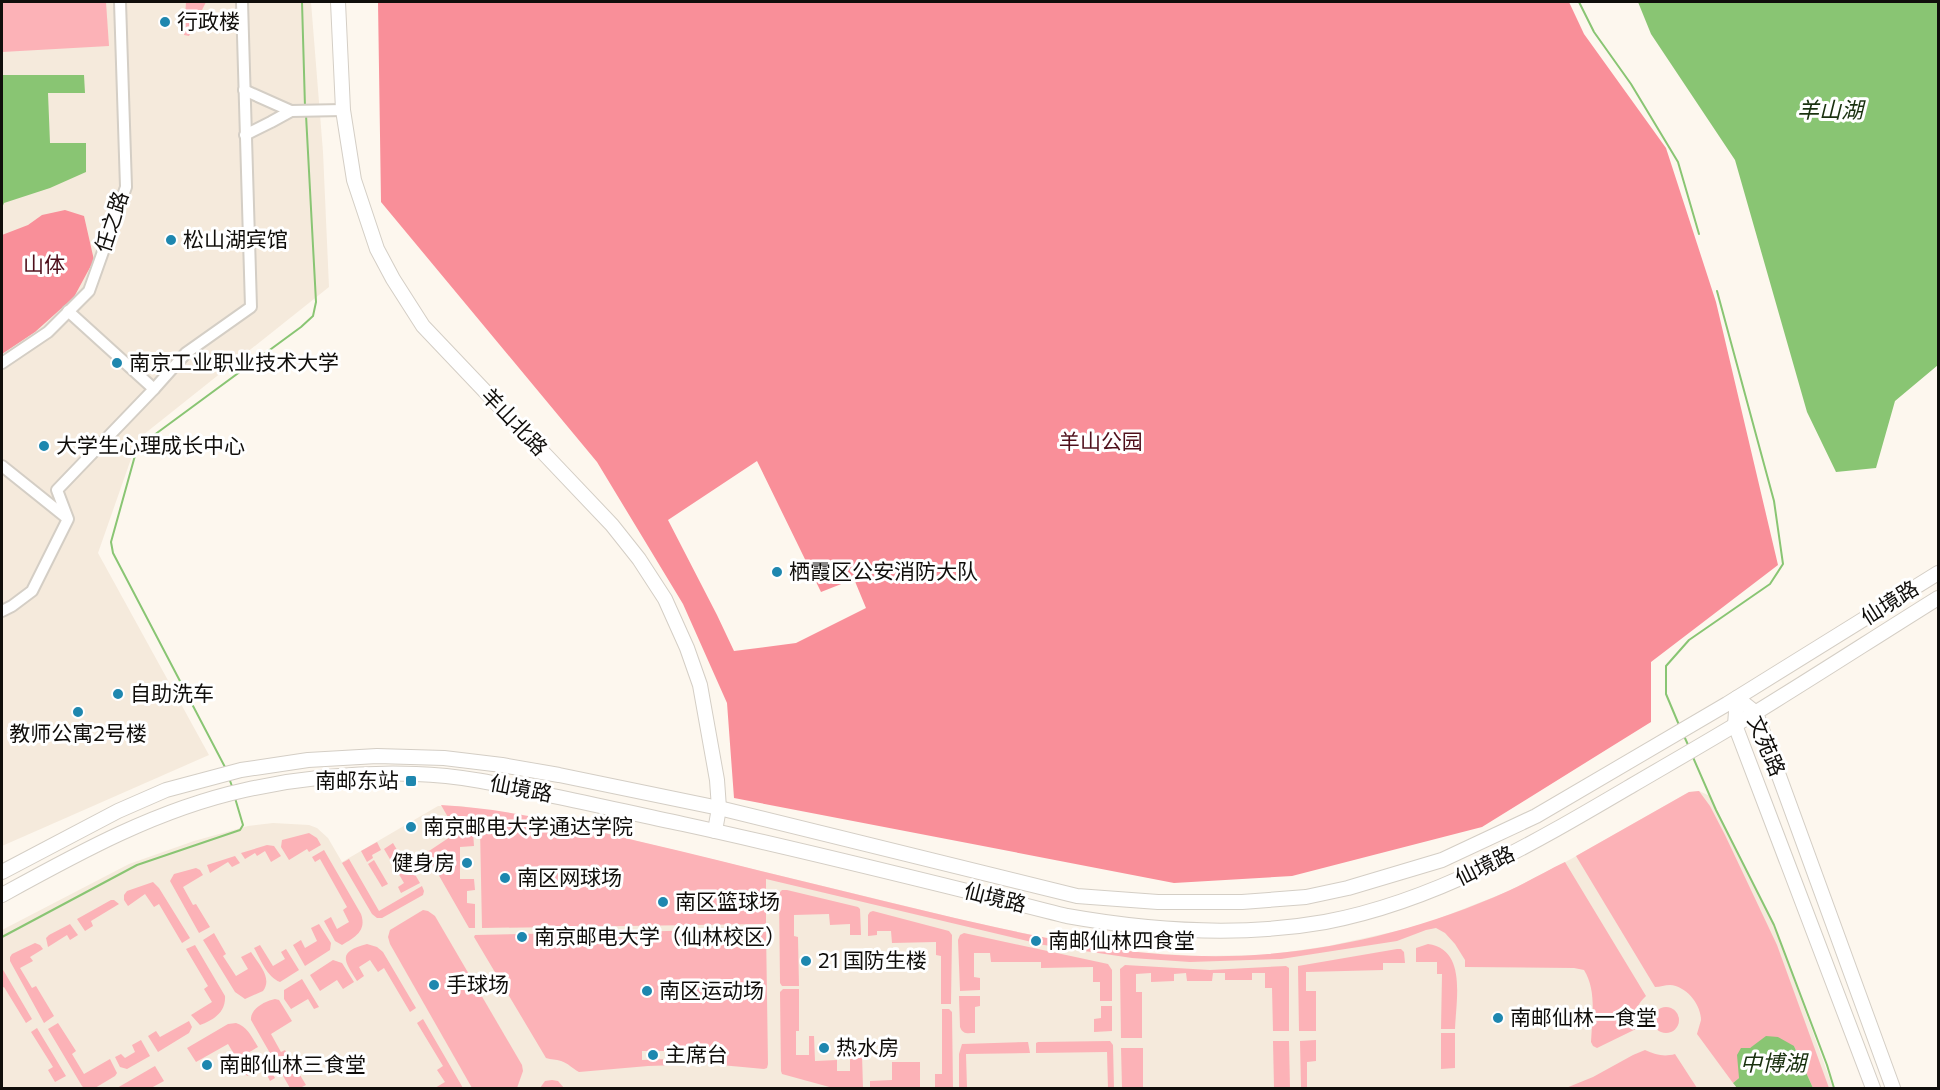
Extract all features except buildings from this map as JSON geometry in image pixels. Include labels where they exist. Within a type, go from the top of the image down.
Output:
[{"type":"main road","name":"羊山北路","points":[[338,2],[343,110],[354,180],[377,249],[423,326],[612,525],[639,559],[665,599],[687,648],[700,685],[717,780],[719,808],[715,831]]},
{"type":"main road","name":"仙境路","points":[[2,872],[118,811],[166,790],[211,777],[308,760],[360,757],[444,758],[525,769],[719,808],[1077,896],[1158,902],[1242,902],[1306,897],[1348,888],[1442,860],[1536,816],[1737,698],[1938,573]]},
{"type":"main road","name":"仙境路","points":[[2,895],[112,837],[184,806],[246,790],[304,780],[354,776],[428,775],[505,785],[715,831],[905,875],[1067,916],[1110,924],[1160,929],[1215,930],[1324,922],[1421,896],[1552,832],[1735,725],[1938,598]]},
{"type":"main road","name":"文苑路","points":[[1737,698],[1756,712],[1893,1089]]},
{"type":"main road","name":"文苑路","points":[[1737,698],[1735,725],[1873,1089]]},
{"type":"street","name":"任之路","points":[[2,363],[48,332],[89,291],[126,187],[120,2]]},
{"type":"street","points":[[2,612],[32,591],[68,519],[57,490],[186,353],[251,307],[242,2]]},
{"type":"street","points":[[244,90],[291,111],[343,110]]},
{"type":"street","points":[[245,135],[291,111]]},
{"type":"street","points":[[68,311],[154,389]]},
{"type":"street","points":[[2,466],[68,519]]},
{"type":"shaded area","name":"南京工业职业技术大学","points":[[2,2],[311,2],[323,152],[329,287],[138,439],[98,553],[209,755],[2,846]]},
{"type":"shaded area","points":[[2,2],[106,2],[109,46],[2,52]]},
{"type":"shaded area","points":[[186,2],[206,2],[189,36],[184,35]]},
{"type":"shaded area","name":"南京邮电大学（仙林校区）","points":[[1699,791],[1710,796],[1774,925],[1833,1088],[2,1088],[2,930],[129,864],[194,841],[248,826],[273,823],[309,825],[317,828],[328,838],[342,862],[438,806],[461,806],[558,822],[963,920],[1064,942],[1116,951],[1200,956],[1267,955],[1328,946],[1430,922],[1509,891],[1571,859],[1689,792]]},
{"type":"shaded area","points":[[1699,791],[1710,806],[1725,835],[1777,945],[1829,1088],[1813,1088],[1794,1046],[1757,1044],[1750,1048],[1739,1078],[1733,1083],[1697,1034],[1701,1020],[1692,997],[1676,986],[1655,987],[1576,856],[1689,792]]},
{"type":"shaded area","points":[[441,805],[501,811],[561,823],[1017,932],[1099,947],[1183,955],[1225,956],[1299,951],[1391,933],[1480,903],[1565,862],[1646,996],[1636,1011],[1636,1029],[1597,1048],[1591,1042],[1592,996],[1584,970],[1465,967],[1465,960],[1455,944],[1445,933],[1436,928],[1397,941],[1281,959],[1190,962],[1132,958],[1044,945],[766,879],[766,924],[482,928],[480,829],[461,824],[453,826]]},
{"type":"shaded area","points":[[463,829],[473,832],[474,846],[460,847],[460,879],[474,879],[475,890],[467,891],[467,903],[475,904],[475,928],[469,928],[426,853],[456,831]]},
{"type":"shaded area","points":[[309,833],[317,838],[321,845],[309,852],[307,849],[289,860],[281,847],[282,840]]},
{"type":"shaded area","points":[[377,842],[381,850],[372,855],[373,858],[367,862],[361,851]]},
{"type":"shaded area","points":[[393,843],[400,855],[403,854],[420,883],[401,893],[398,887],[404,883],[384,849]]},
{"type":"shaded area","points":[[267,845],[274,846],[281,856],[271,862],[265,851],[257,856],[255,853],[245,859],[241,853]]},
{"type":"shaded area","points":[[324,850],[361,914],[362,925],[359,933],[342,945],[335,941],[324,921],[331,917],[337,929],[349,922],[343,910],[347,907],[320,859],[315,862],[312,857]]},
{"type":"shaded area","points":[[235,856],[240,863],[232,867],[228,862],[210,873],[207,865]]},
{"type":"shaded area","points":[[349,859],[379,911],[422,886],[423,895],[382,918],[377,918],[372,914],[342,863]]},
{"type":"shaded area","points":[[374,860],[388,884],[382,887],[368,864]]},
{"type":"shaded area","points":[[196,868],[203,875],[183,887],[210,927],[199,933],[170,881],[174,874]]},
{"type":"shaded area","points":[[153,882],[190,938],[182,943],[159,904],[154,907],[145,894],[128,906],[124,900],[127,891]]},
{"type":"shaded area","points":[[782,890],[860,909],[861,935],[850,935],[850,924],[830,925],[829,914],[794,915],[794,936],[798,937],[799,986],[782,986],[780,983],[779,893]]},
{"type":"shaded area","points":[[111,900],[119,904],[91,921],[93,926],[85,931],[77,919]]},
{"type":"shaded area","points":[[423,910],[435,916],[522,1065],[523,1071],[517,1088],[472,1088],[390,944],[388,937],[390,930]]},
{"type":"shaded area","points":[[873,911],[949,931],[952,935],[951,1004],[941,1004],[941,956],[936,955],[936,942],[892,943],[891,931],[877,931],[877,935],[868,936],[868,915]]},
{"type":"shaded area","points":[[70,924],[78,935],[70,940],[67,935],[48,947],[46,938]]},
{"type":"shaded area","points":[[319,924],[331,943],[330,950],[305,966],[293,945],[301,940],[305,948],[317,941],[311,928]]},
{"type":"shaded area","name":"南区运动场","points":[[766,929],[767,1068],[710,1064],[579,1072],[564,1062],[546,1058],[474,937],[475,935]],"holes":[[[642,1051],[665,1051],[666,1059],[642,1060]]]},
{"type":"shaded area","points":[[214,933],[226,954],[223,956],[236,976],[248,969],[241,957],[251,952],[265,976],[266,986],[263,991],[245,999],[235,992],[203,940]]},
{"type":"shaded area","points":[[964,933],[1108,964],[1112,970],[1112,1001],[1100,1001],[1100,982],[1093,982],[1093,967],[1041,968],[1041,962],[991,962],[990,953],[974,953],[974,977],[980,978],[980,990],[960,991],[958,940]]},
{"type":"shaded area","points":[[35,943],[43,949],[30,957],[33,961],[20,968],[32,988],[36,986],[54,1016],[44,1023],[10,961],[12,954]]},
{"type":"shaded area","points":[[367,944],[383,952],[416,1008],[410,1012],[384,968],[378,972],[370,960],[359,967],[364,976],[357,981],[347,962],[347,954]]},
{"type":"shaded area","points":[[1428,944],[1440,948],[1449,955],[1454,965],[1457,991],[1455,1029],[1441,1029],[1442,974],[1437,974],[1437,962],[1416,962],[1416,948]]},
{"type":"shaded area","points":[[195,945],[225,996],[225,1002],[218,1015],[200,1025],[191,1015],[212,1002],[204,989],[208,986],[186,949]]},
{"type":"shaded area","points":[[260,945],[273,966],[285,959],[281,952],[286,949],[299,970],[280,982],[275,980],[254,948]]},
{"type":"shaded area","points":[[1397,949],[1404,952],[1405,963],[1383,963],[1383,970],[1306,972],[1306,991],[1316,991],[1316,1031],[1299,1031],[1298,966]]},
{"type":"shaded area","points":[[333,960],[342,963],[354,982],[343,989],[337,980],[320,991],[310,975]]},
{"type":"shaded area","points":[[1125,965],[1210,970],[1286,966],[1289,968],[1289,1031],[1273,1031],[1272,988],[1265,988],[1265,973],[1252,973],[1252,980],[1225,980],[1225,973],[1213,973],[1212,981],[1187,981],[1186,973],[1174,974],[1174,981],[1151,982],[1151,973],[1136,974],[1136,992],[1142,992],[1142,1038],[1121,1038],[1120,969]]},
{"type":"shaded area","points":[[2,968],[32,1019],[26,1023],[4,987],[2,988]]},
{"type":"shaded area","points":[[302,979],[319,1007],[314,1009],[308,999],[291,1009],[284,999],[284,990]]},
{"type":"shaded area","points":[[783,989],[799,989],[799,1031],[796,1031],[796,1055],[809,1055],[809,1036],[814,1036],[815,1061],[837,1060],[837,1071],[850,1071],[850,1054],[862,1054],[863,1088],[833,1088],[782,1074],[780,992]]},
{"type":"shaded area","points":[[959,996],[980,996],[980,1006],[975,1007],[975,1033],[961,1030]]},
{"type":"shaded area","points":[[275,999],[279,1000],[292,1021],[271,1034],[281,1052],[285,1050],[306,1085],[300,1088],[290,1088],[251,1020],[256,1009]]},
{"type":"shaded area","points":[[1101,1006],[1112,1006],[1112,1031],[1094,1032],[1094,1019],[1101,1018]]},
{"type":"shaded area","points":[[1666,1007],[1675,1011],[1679,1020],[1675,1029],[1666,1033],[1657,1029],[1653,1020],[1657,1011]]},
{"type":"shaded area","points":[[942,1009],[949,1009],[952,1012],[953,1088],[935,1088],[935,1074],[942,1074]]},
{"type":"shaded area","points":[[423,1019],[463,1088],[435,1088],[445,1082],[437,1070],[443,1066],[417,1023]]},
{"type":"shaded area","points":[[189,1021],[192,1027],[189,1033],[158,1052],[148,1036],[156,1031],[160,1037]]},
{"type":"shaded area","points":[[58,1023],[76,1051],[72,1054],[84,1074],[110,1059],[117,1073],[115,1076],[95,1088],[84,1088],[48,1029]]},
{"type":"shaded area","points":[[236,1023],[246,1029],[258,1047],[237,1059],[228,1044],[196,1062],[187,1048],[228,1024]]},
{"type":"shaded area","points":[[37,1028],[66,1076],[55,1082],[48,1070],[53,1067],[31,1032]]},
{"type":"shaded area","points":[[1441,1033],[1455,1033],[1455,1068],[1441,1069]]},
{"type":"shaded area","points":[[141,1040],[150,1056],[127,1069],[120,1067],[115,1057],[121,1054],[125,1058],[135,1052],[132,1045]]},
{"type":"shaded area","points":[[1316,1040],[1316,1061],[1307,1062],[1307,1088],[1301,1088],[1300,1041]]},
{"type":"shaded area","points":[[1110,1041],[1113,1045],[1114,1088],[1108,1088],[1107,1052],[1036,1053],[1038,1042]]},
{"type":"shaded area","points":[[1273,1041],[1289,1041],[1290,1088],[1274,1088]]},
{"type":"shaded area","points":[[1028,1042],[1030,1053],[966,1054],[967,1088],[959,1088],[959,1054],[962,1044]]},
{"type":"shaded area","points":[[1121,1048],[1143,1048],[1143,1088],[1122,1088]]},
{"type":"shaded area","points":[[1645,1050],[1660,1055],[1675,1054],[1697,1088],[1566,1088],[1593,1077]]},
{"type":"shaded area","points":[[262,1056],[275,1078],[270,1081],[263,1067],[247,1076],[242,1067]]},
{"type":"shaded area","points":[[892,1062],[920,1062],[920,1088],[870,1088],[870,1081],[892,1080]]},
{"type":"shaded area","points":[[155,1066],[164,1081],[151,1088],[117,1088]]},
{"type":"shaded area","points":[[545,1081],[558,1081],[564,1088],[540,1088]]},
{"type":"green space","name":"羊山公园","points":[[378,2],[1569,2],[1584,34],[1666,148],[1716,302],[1778,565],[1651,662],[1651,722],[1482,827],[1292,876],[1174,883],[734,798],[727,703],[683,604],[597,462],[381,202]],"holes":[[[757,461],[821,592],[854,579],[866,608],[796,643],[734,651],[668,520]]]},
{"type":"green space","name":"山体","points":[[65,210],[84,216],[94,260],[74,297],[35,332],[2,354],[2,235],[28,225],[42,215]]},
{"type":"water","name":"羊山湖","points":[[1638,2],[1938,2],[1938,365],[1895,401],[1876,468],[1836,472],[1807,412],[1735,160],[1651,34]]},
{"type":"water","points":[[2,75],[84,75],[85,93],[48,93],[50,143],[86,143],[86,172],[50,188],[4,203],[2,208]]},
{"type":"water","name":"中博湖","points":[[1766,1036],[1778,1037],[1794,1046],[1813,1088],[1737,1088],[1733,1083],[1739,1078],[1737,1055],[1741,1048],[1750,1048]]},
{"type":"waterway","points":[[302,2],[305,107]]},
{"type":"waterway","points":[[1579,2],[1594,32],[1631,84],[1678,162],[1699,234]]},
{"type":"waterway","points":[[226,769],[113,553],[111,542],[136,452],[146,441],[313,316],[316,302],[306,115]]},
{"type":"waterway","points":[[1679,725],[1666,694],[1666,666],[1689,640],[1770,584],[1783,564],[1774,501],[1717,291]]},
{"type":"waterway","points":[[1684,736],[1689,747]]},
{"type":"waterway","points":[[1692,755],[1716,810],[1774,925],[1834,1088]]},
{"type":"waterway","points":[[229,778],[233,789]]},
{"type":"waterway","points":[[2,937],[137,865],[240,830],[243,825],[235,798]]},
{"type":"place","name":"行政楼","points":[[165,22]]},
{"type":"place","name":"松山湖宾馆","points":[[171,240]]},
{"type":"place","name":"南京工业职业技术大学","points":[[117,363]]},
{"type":"place","name":"大学生心理成长中心","points":[[44,446]]},
{"type":"place","name":"栖霞区公安消防大队","points":[[777,572]]},
{"type":"place","name":"自助洗车","points":[[118,694]]},
{"type":"place","name":"教师公寓2号楼","points":[[78,712]]},
{"type":"place","name":"南邮东站","points":[[411,781]]},
{"type":"place","name":"南京邮电大学通达学院","points":[[411,827]]},
{"type":"place","name":"健身房","points":[[467,863]]},
{"type":"place","name":"南区网球场","points":[[505,878]]},
{"type":"place","name":"南区篮球场","points":[[663,902]]},
{"type":"place","name":"南京邮电大学（仙林校区）","points":[[522,937]]},
{"type":"place","name":"南邮仙林四食堂","points":[[1036,941]]},
{"type":"place","name":"21 国防生楼","points":[[806,961]]},
{"type":"place","name":"手球场","points":[[434,985]]},
{"type":"place","name":"南区运动场","points":[[647,991]]},
{"type":"place","name":"南邮仙林一食堂","points":[[1498,1018]]},
{"type":"place","name":"热水房","points":[[824,1048]]},
{"type":"place","name":"主席台","points":[[653,1055]]},
{"type":"place","name":"南邮仙林三食堂","points":[[207,1065]]}]
